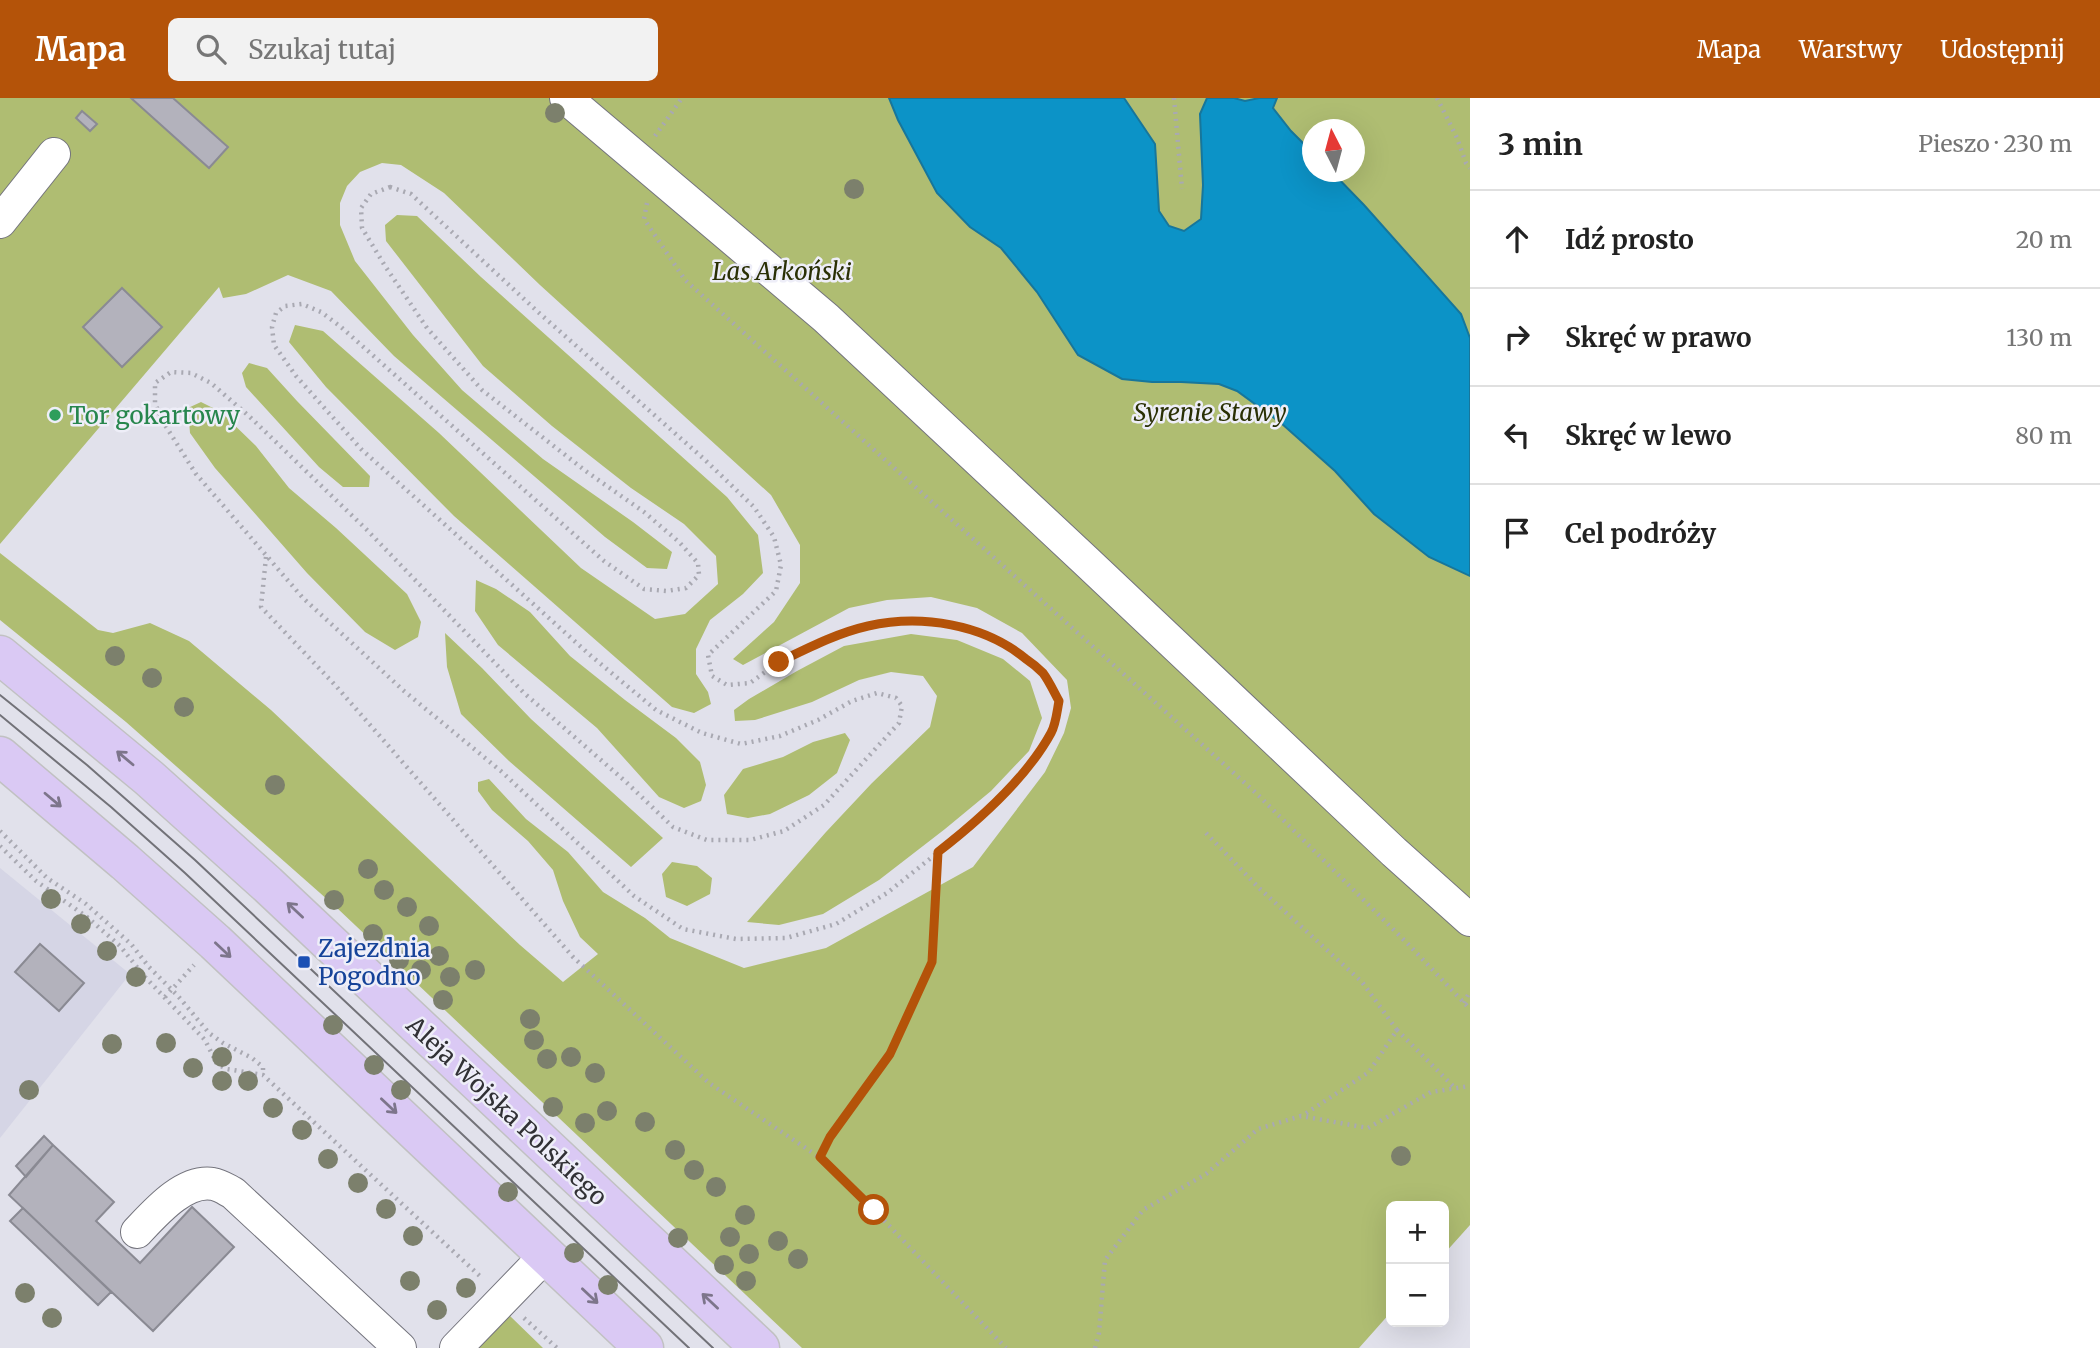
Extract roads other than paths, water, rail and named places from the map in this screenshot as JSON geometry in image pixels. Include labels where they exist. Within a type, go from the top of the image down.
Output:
[{"type":"main road","name":"Aleja Wojska Polskiego","points":[[0,655],[149,778],[267,884],[760,1348]]},
{"type":"main road","points":[[0,757],[215,942],[645,1348]]},
{"type":"street","points":[[566,98],[826,318],[1394,852],[1470,920]]},
{"type":"street","points":[[0,222],[54,154]]},
{"type":"street","points":[[137,1232],[169,1199],[198,1184],[214,1184],[233,1193],[400,1348]]},
{"type":"street","points":[[456,1348],[546,1255]]},
{"type":"water","name":"Syrenie Stawy","points":[[889,98],[1124,98],[1155,144],[1159,211],[1169,226],[1184,231],[1201,219],[1203,185],[1200,114],[1207,98],[1234,98],[1245,101],[1277,98],[1273,108],[1302,142],[1302,182],[1342,182],[1461,314],[1470,338],[1470,576],[1429,557],[1374,514],[1335,471],[1281,423],[1237,391],[1219,384],[1122,379],[1078,355],[1037,292],[1001,248],[970,227],[937,193]]},
{"type":"tram line","points":[[0,695],[87,765],[195,860],[713,1348]]},
{"type":"tram line","points":[[0,715],[111,807],[185,873],[689,1348]]},
{"type":"place","name":"Tor gokartowy","points":[[55,415]]},
{"type":"place","name":"Zajezdnia Pogodno","points":[[304,962]]},
{"type":"park label","name":"Las Arkoński","points":[[782,271]]}]
